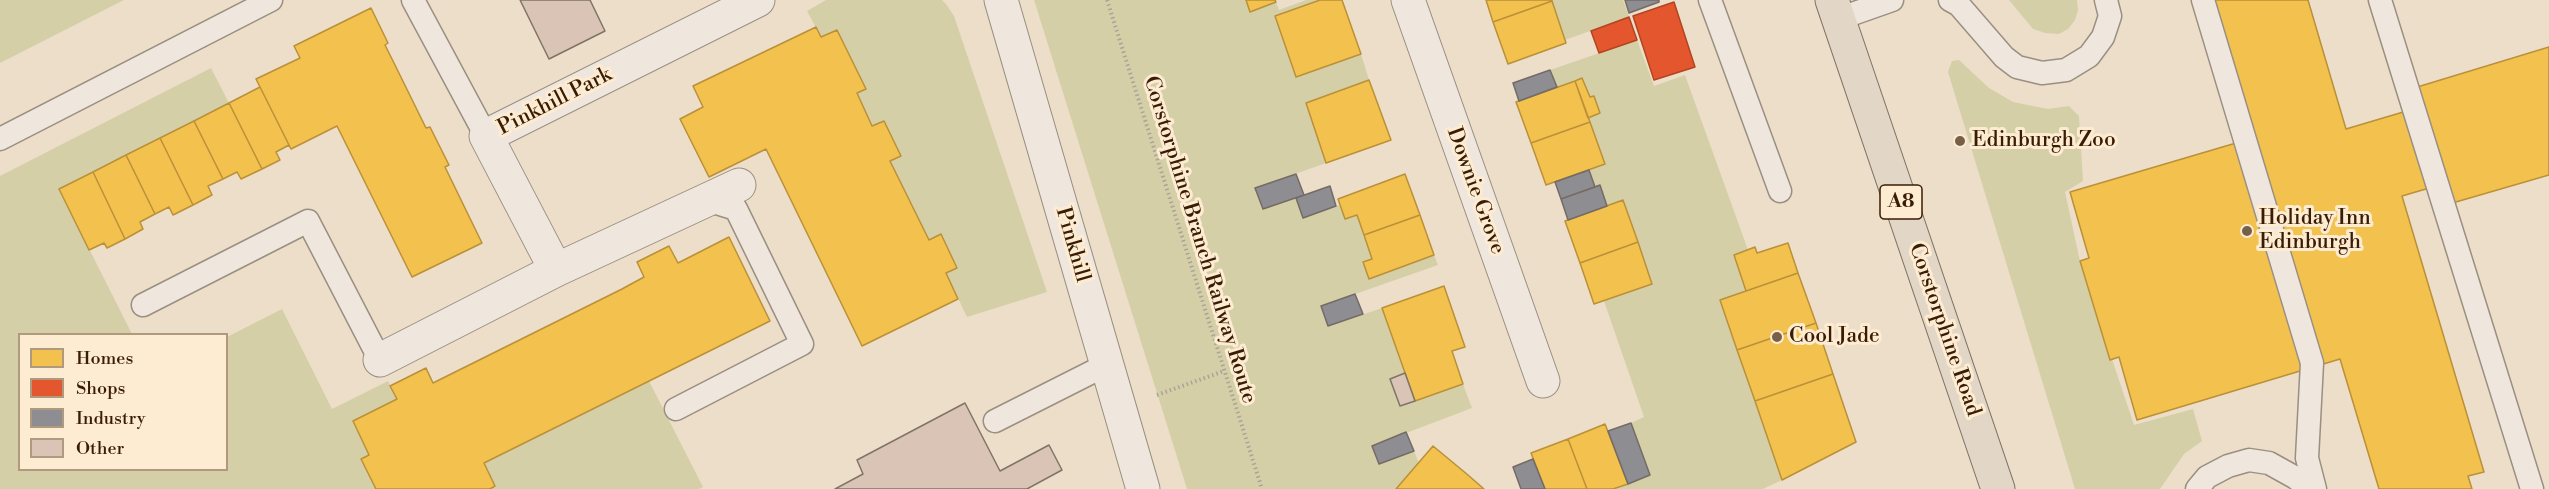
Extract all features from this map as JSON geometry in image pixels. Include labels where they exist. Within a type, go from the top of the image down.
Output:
[{"type":"main road","name":"Corstorphine Road","points":[[1835,9],[1998,489]]},
{"type":"street","name":"Pinkhill Park","points":[[556,270],[486,136],[758,0]]},
{"type":"street","name":"Pinkhill","points":[[1000,0],[1143,489]]},
{"type":"street","name":"Downie Grove","points":[[1408,0],[1543,381]]},
{"type":"street","points":[[380,360],[556,270],[740,185]]},
{"type":"lane","points":[[0,138],[272,0]]},
{"type":"lane","points":[[413,0],[486,136]]},
{"type":"lane","points":[[1710,0],[1780,191]]},
{"type":"lane","points":[[1835,9],[1892,0]]},
{"type":"lane","points":[[1950,0],[1959,5],[2004,57],[2018,67],[2042,73],[2066,70],[2089,56],[2103,37],[2109,16],[2106,0]]},
{"type":"lane","points":[[2203,0],[2312,363],[2307,458],[2315,489]]},
{"type":"lane","points":[[2380,0],[2532,489]]},
{"type":"lane","points":[[676,409],[802,344],[736,209],[707,200]]},
{"type":"lane","points":[[143,305],[308,221],[380,360]]},
{"type":"lane","points":[[995,421],[1106,365]]},
{"type":"lane","points":[[2197,489],[2207,477],[2228,466],[2249,460],[2269,464],[2296,478],[2309,489]]},
{"type":"path","name":"Corstorphine Branch Railway Route","points":[[1107,0],[1262,489]]},
{"type":"path","points":[[1120,410],[1224,371]]},
{"type":"shaded area","points":[[0,0],[124,0],[0,63]]},
{"type":"shaded area","points":[[826,0],[942,0],[946,4],[954,16],[1047,292],[967,317],[946,273],[957,267],[941,234],[929,240],[890,161],[900,155],[884,121],[872,126],[857,93],[865,89],[837,30],[821,37],[807,11]]},
{"type":"shaded area","points":[[1034,0],[1246,0],[1250,11],[1276,2],[1279,10],[1306,0],[1320,0],[1275,16],[1296,76],[1361,54],[1369,80],[1306,103],[1326,163],[1256,188],[1263,209],[1296,198],[1303,218],[1340,205],[1345,219],[1357,215],[1372,259],[1363,262],[1369,279],[1434,255],[1438,265],[1321,306],[1329,326],[1382,308],[1405,373],[1390,379],[1400,406],[1463,384],[1472,408],[1372,446],[1380,464],[1414,451],[1419,463],[1396,489],[1187,489]]},
{"type":"shaded area","points":[[1552,0],[1623,0],[1629,17],[1565,40]]},
{"type":"shaded area","points":[[2009,0],[2077,0],[2078,10],[2075,20],[2068,29],[2059,34],[2045,33],[2033,29]]},
{"type":"shaded area","points":[[1637,40],[1654,86],[1685,75],[1748,250],[1734,255],[1746,291],[1720,300],[1782,480],[1763,489],[1613,489],[1650,475],[1631,423],[1644,417],[1604,301],[1652,283],[1623,200],[1607,206],[1600,185],[1595,187],[1589,170],[1588,118],[1600,113],[1594,96],[1590,97],[1582,78],[1557,87],[1550,70]]},
{"type":"shaded area","points":[[1959,60],[1989,88],[2013,102],[2048,109],[2069,106],[2079,116],[2083,181],[2065,192],[2081,266],[2134,425],[2193,409],[2202,441],[2184,454],[2160,489],[2075,489],[1948,72],[1952,61]]},
{"type":"shaded area","points":[[211,68],[229,103],[59,189],[131,333],[18,333],[18,471],[228,471],[228,336],[282,309],[332,409],[388,381],[397,399],[353,421],[369,455],[361,459],[376,489],[0,489],[0,176]]},
{"type":"shaded area","points":[[649,381],[703,487],[699,489],[490,489],[495,486],[484,463]]},
{"type":"building: Homes","points":[[1246,0],[1275,0],[1276,2],[1250,12]]},
{"type":"building: Homes","points":[[1320,0],[1342,0],[1361,54],[1296,77],[1275,16]]},
{"type":"building: Homes","points":[[1486,0],[1552,0],[1552,1],[1493,22]]},
{"type":"building: Homes","name":"Holiday Inn Edinburgh","points":[[2194,0],[2308,0],[2346,129],[2420,107],[2414,88],[2549,47],[2549,175],[2449,204],[2443,184],[2402,196],[2484,472],[2468,476],[2472,489],[2379,489],[2340,359],[2137,420],[2119,357],[2110,360],[2080,261],[2089,258],[2070,192],[2236,143]]},
{"type":"building: Homes","points":[[1552,1],[1566,43],[1508,64],[1493,22]]},
{"type":"building: Homes","points":[[371,8],[388,43],[385,45],[426,128],[430,127],[449,165],[445,167],[482,243],[412,277],[337,126],[291,149],[256,79],[300,58],[294,46]]},
{"type":"building: Homes","points":[[816,27],[821,37],[837,30],[866,89],[857,93],[872,126],[884,121],[901,156],[890,161],[929,240],[941,234],[957,268],[946,273],[958,299],[862,346],[766,149],[709,177],[680,119],[703,107],[693,86]]},
{"type":"building: Homes","points":[[1582,78],[1590,97],[1594,96],[1600,113],[1588,118],[1575,81]]},
{"type":"building: Homes","points":[[1369,80],[1391,140],[1326,163],[1306,103]]},
{"type":"building: Homes","points":[[1575,81],[1590,122],[1531,143],[1516,102]]},
{"type":"building: Homes","points":[[260,87],[289,145],[276,152],[280,160],[262,169],[229,103]]},
{"type":"building: Homes","points":[[229,103],[262,169],[241,179],[237,172],[223,179],[194,121]]},
{"type":"building: Homes","points":[[194,121],[223,179],[208,186],[212,195],[193,205],[160,138]]},
{"type":"building: Homes","points":[[1590,122],[1605,164],[1546,185],[1531,143]]},
{"type":"building: Homes","points":[[160,138],[193,205],[173,215],[169,207],[155,214],[126,155]]},
{"type":"building: Homes","points":[[126,155],[155,214],[140,222],[143,229],[125,239],[93,172]]},
{"type":"building: Homes","points":[[93,172],[125,239],[107,248],[104,243],[89,250],[59,189]]},
{"type":"building: Homes","points":[[1405,174],[1420,215],[1364,235],[1357,215],[1345,219],[1338,199]]},
{"type":"building: Homes","points":[[1623,200],[1638,242],[1580,263],[1565,221]]},
{"type":"building: Homes","points":[[1420,215],[1434,255],[1369,279],[1363,262],[1372,259],[1364,235]]},
{"type":"building: Homes","points":[[729,237],[770,321],[484,463],[495,486],[490,489],[376,489],[361,459],[369,455],[353,421],[397,399],[390,386],[426,368],[433,383],[622,289],[644,277],[637,262],[669,246],[678,263]]},
{"type":"building: Homes","points":[[1638,242],[1652,284],[1594,304],[1580,263]]},
{"type":"building: Homes","points":[[1788,243],[1798,273],[1746,291],[1734,255],[1755,247],[1757,253]]},
{"type":"building: Homes","points":[[1798,273],[1816,323],[1737,350],[1720,300]]},
{"type":"building: Homes","points":[[1444,286],[1465,347],[1452,351],[1463,384],[1415,401],[1382,308]]},
{"type":"building: Homes","points":[[1816,323],[1833,374],[1755,401],[1737,350]]},
{"type":"building: Homes","points":[[1833,374],[1856,442],[1782,480],[1755,401]]},
{"type":"building: Homes","points":[[1605,424],[1628,484],[1613,489],[1587,489],[1568,439]]},
{"type":"building: Homes","points":[[1568,439],[1587,489],[1545,489],[1531,453]]},
{"type":"building: Homes","points":[[1433,446],[1468,475],[1484,489],[1396,489]]},
{"type":"building: Shops","points":[[1674,2],[1695,67],[1654,80],[1633,16]]},
{"type":"building: Shops","points":[[1629,17],[1637,40],[1599,53],[1591,31]]},
{"type":"building: Industry","points":[[1625,0],[1659,0],[1659,2],[1629,13]]},
{"type":"building: Industry","points":[[1550,70],[1557,87],[1519,101],[1513,83]]},
{"type":"building: Industry","points":[[1589,170],[1595,187],[1561,199],[1555,182]]},
{"type":"building: Industry","points":[[1296,174],[1304,195],[1263,209],[1255,188]]},
{"type":"building: Industry","points":[[1600,185],[1607,206],[1568,220],[1561,199]]},
{"type":"building: Industry","points":[[1330,186],[1336,206],[1303,218],[1296,198]]},
{"type":"building: Industry","points":[[1355,294],[1363,314],[1328,326],[1321,306]]},
{"type":"building: Industry","points":[[1631,423],[1650,475],[1628,484],[1608,431]]},
{"type":"building: Industry","points":[[1406,432],[1414,451],[1379,464],[1372,446]]},
{"type":"building: Industry","points":[[1533,459],[1545,489],[1521,489],[1513,467]]},
{"type":"building: Other","points":[[520,0],[590,0],[605,31],[549,59]]},
{"type":"building: Other","points":[[1405,373],[1415,401],[1400,406],[1390,379]]},
{"type":"building: Other","points":[[965,403],[1000,471],[1049,445],[1062,470],[1027,489],[835,489],[863,474],[857,460]]},
{"type":"place","name":"Edinburgh Zoo","points":[[1960,141]]},
{"type":"place","name":"Holiday Inn Edinburgh","points":[[2247,231]]},
{"type":"place","name":"Cool Jade","points":[[1777,337]]}]
